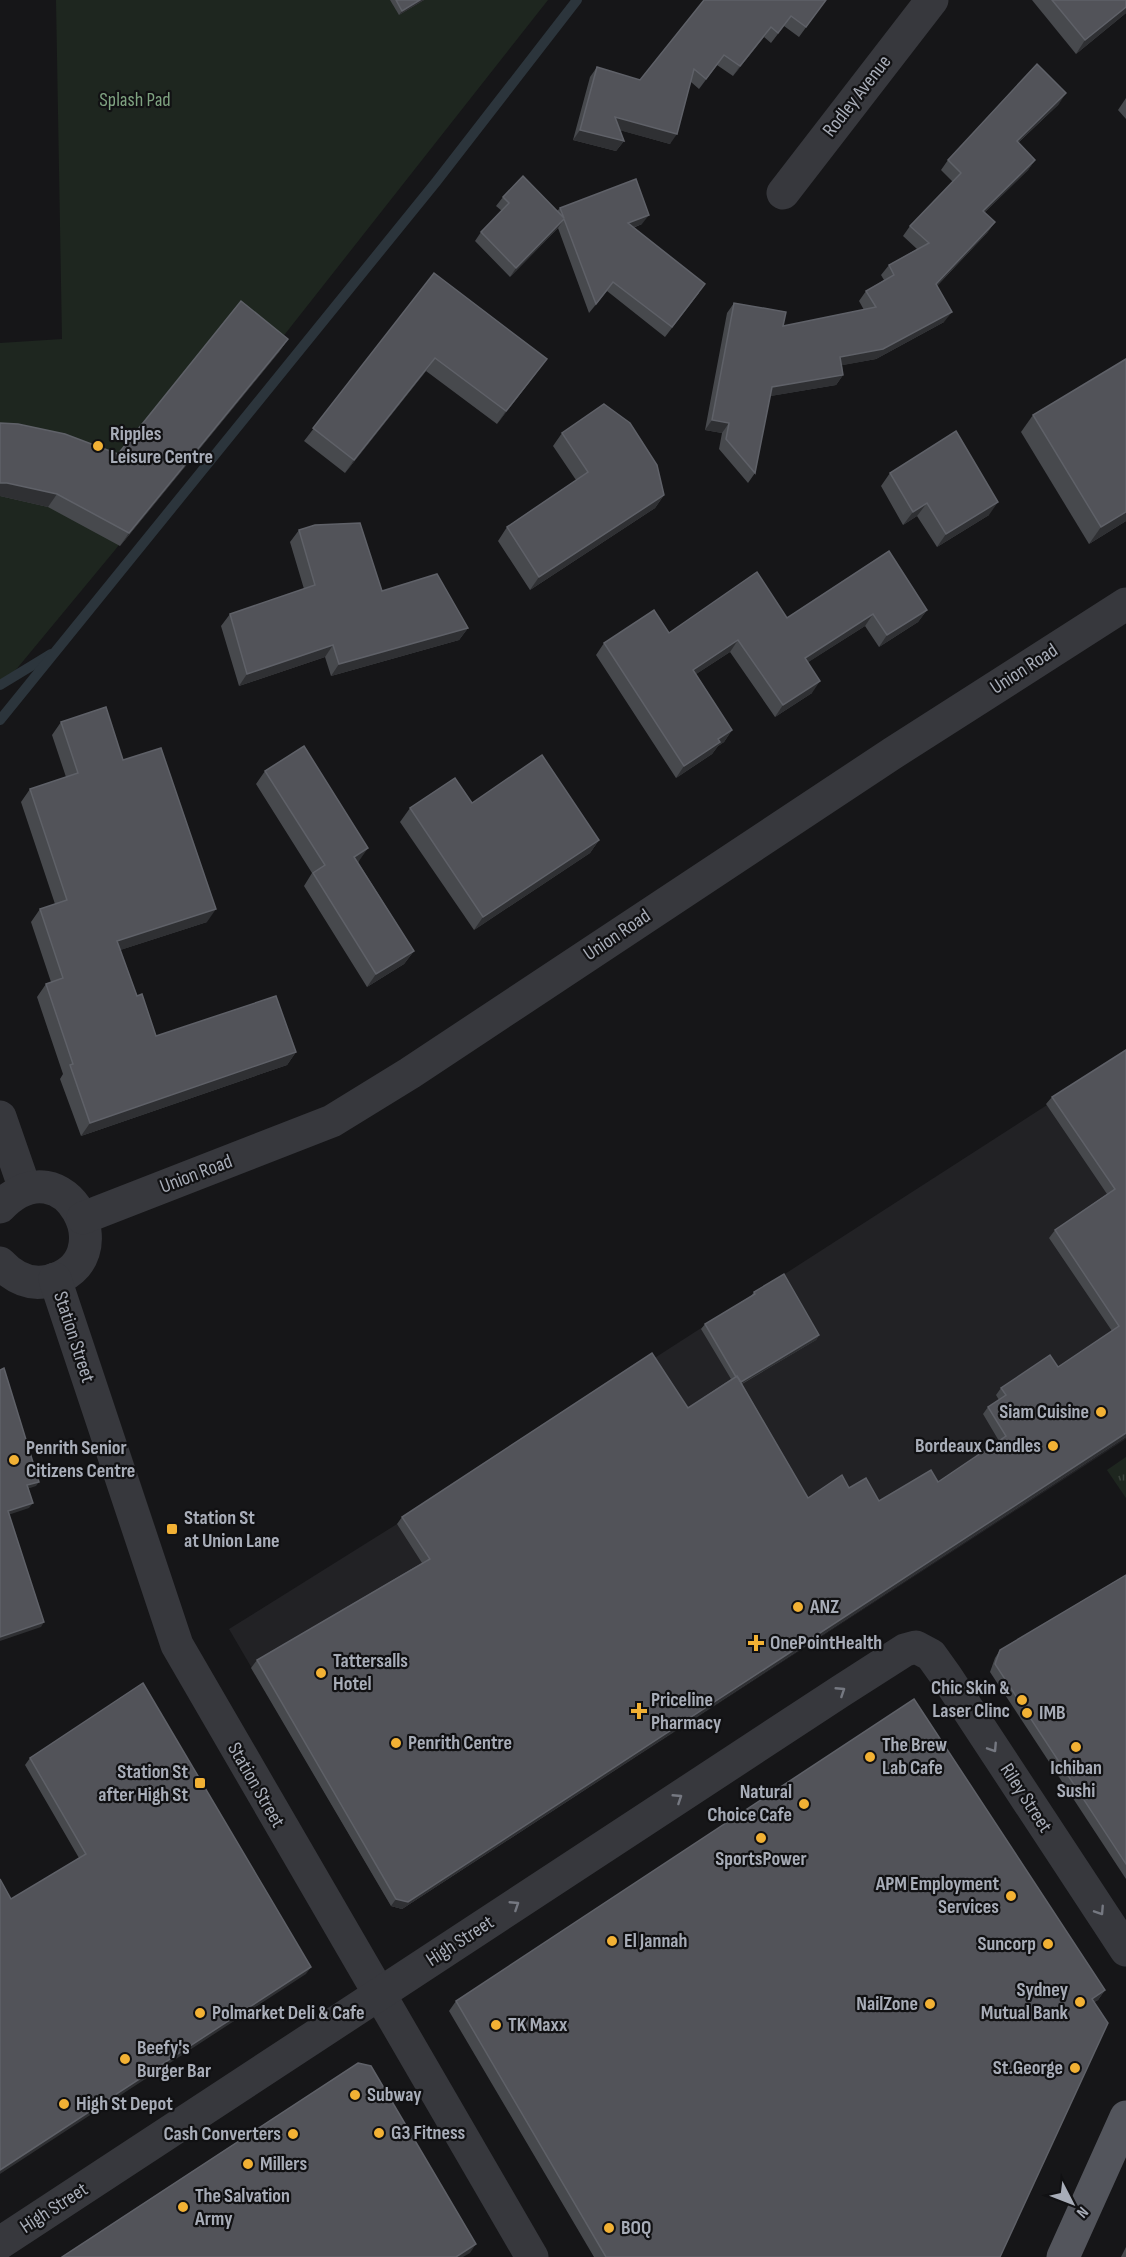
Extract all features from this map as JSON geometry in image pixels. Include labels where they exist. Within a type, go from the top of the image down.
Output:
[{"type":"main road","points":[[1063,2257],[1126,2117]]},
{"type":"street","name":"Rodley Avenue","points":[[783,193],[932,0]]},
{"type":"street","name":"Union Road","points":[[83,1218],[332,1121],[420,1066],[893,753],[1126,604]]},
{"type":"street","points":[[0,1117],[12,1198],[53,1189],[66,1195],[76,1205],[83,1218],[85,1247],[68,1272],[55,1280],[43,1282],[6,1273]]},
{"type":"street","name":"Station Street","points":[[55,1280],[177,1645],[524,2254]]},
{"type":"street","name":"High Street","points":[[0,2243],[868,1673],[904,1650],[916,1647],[924,1649]]},
{"type":"street","name":"Riley Street","points":[[924,1649],[946,1676],[1126,1950]]},
{"type":"shaded area","points":[[1126,1054],[1126,1439],[402,1909],[391,1906],[229,1629],[397,1524]]},
{"type":"green space","name":"Ripples Leisure Centre","points":[[56,0],[548,0],[115,550],[0,689],[0,343],[62,339]]},
{"type":"green space","points":[[1126,1457],[1126,1498],[1107,1470]]},
{"type":"building","points":[[396,0],[420,0],[402,11]]},
{"type":"building","points":[[704,0],[826,0],[806,27],[791,16],[778,33],[771,27],[740,66],[724,55],[706,79],[694,69],[677,134],[615,117],[624,141],[580,130],[597,67],[640,80]]},
{"type":"building","points":[[1052,0],[1126,0],[1126,7],[1085,40]]},
{"type":"building","points":[[1037,64],[1066,93],[1017,141],[1035,160],[983,211],[995,222],[936,284],[952,312],[883,349],[840,357],[843,375],[772,387],[755,473],[726,439],[729,423],[712,420],[734,303],[786,312],[783,326],[876,307],[866,291],[894,275],[889,265],[929,243],[910,226],[961,173],[948,160]]},
{"type":"building","points":[[523,176],[564,218],[560,208],[636,179],[649,215],[628,223],[705,284],[672,327],[613,282],[596,304],[564,219],[516,268],[481,232],[509,203],[503,197]]},
{"type":"building","points":[[434,273],[547,359],[506,411],[435,358],[354,460],[313,428]]},
{"type":"building","points":[[241,301],[288,339],[129,533],[57,494],[0,483],[0,423],[18,424],[65,434],[118,454]]},
{"type":"building","points":[[1126,359],[1126,512],[1101,527],[1033,415]]},
{"type":"building","points":[[604,404],[630,423],[657,465],[664,495],[539,577],[507,527],[588,472],[562,433]]},
{"type":"building","points":[[956,431],[998,502],[946,534],[927,503],[913,512],[890,473]]},
{"type":"building","points":[[360,523],[382,591],[437,574],[468,628],[339,664],[333,645],[247,674],[230,614],[315,585],[299,530],[315,525]]},
{"type":"building","points":[[889,551],[927,610],[887,635],[873,614],[805,658],[820,681],[783,705],[738,640],[693,670],[732,730],[718,739],[720,742],[684,766],[604,643],[654,610],[669,633],[757,572],[787,618]]},
{"type":"building","points":[[106,707],[123,760],[161,748],[216,909],[117,941],[137,996],[142,994],[156,1036],[276,996],[296,1052],[90,1123],[46,984],[63,978],[40,909],[67,900],[30,789],[78,773],[61,722]]},
{"type":"building","points":[[304,746],[368,848],[354,857],[414,951],[376,974],[313,873],[325,865],[265,771]]},
{"type":"building","points":[[542,755],[599,840],[483,917],[410,808],[455,778],[472,803]]},
{"type":"building","points":[[1126,1050],[1126,1433],[408,1902],[396,1899],[257,1660],[430,1559],[402,1517],[652,1353],[688,1408],[737,1376],[808,1498],[842,1475],[849,1488],[866,1478],[879,1501],[931,1470],[938,1482],[1006,1436],[988,1407],[1006,1395],[1001,1388],[1050,1355],[1058,1367],[1119,1326],[1055,1230],[1115,1189],[1052,1097]]},
{"type":"building","points":[[784,1274],[819,1335],[741,1382],[705,1324]]},
{"type":"building","points":[[4,1368],[39,1482],[27,1485],[33,1503],[8,1511],[44,1622],[0,1637],[0,1370]]},
{"type":"building","points":[[1126,1575],[1126,1864],[995,1664],[1000,1650]]},
{"type":"building","points":[[143,1683],[311,1967],[0,2170],[0,1879],[11,1899],[86,1854],[30,1758]]},
{"type":"building","points":[[914,1699],[1105,1990],[1092,1999],[1108,2023],[1000,2257],[606,2257],[456,2001]]},
{"type":"building","points":[[358,2063],[371,2066],[476,2244],[456,2257],[62,2257]]},
{"type":"waterway","points":[[0,720],[436,182],[577,0]]},
{"type":"waterway","points":[[0,685],[51,654]]},
{"type":"place","name":"Ripples Leisure Centre","points":[[98,446]]},
{"type":"place","name":"Siam Cuisine","points":[[1101,1412]]},
{"type":"place","name":"Bordeaux Candles","points":[[1053,1446]]},
{"type":"place","name":"Penrith Senior Citizens Centre","points":[[14,1460]]},
{"type":"place","name":"Station St at Union Lane","points":[[172,1529]]},
{"type":"place","name":"ANZ","points":[[798,1607]]},
{"type":"place","name":"OnePointHealth","points":[[756,1643]]},
{"type":"place","name":"Tattersalls Hotel","points":[[321,1673]]},
{"type":"place","name":"Chic Skin & Laser Clinc","points":[[1022,1700]]},
{"type":"place","name":"Priceline Pharmacy","points":[[639,1711]]},
{"type":"place","name":"IMB","points":[[1027,1713]]},
{"type":"place","name":"Penrith Centre","points":[[396,1743]]},
{"type":"place","name":"Ichiban Sushi","points":[[1076,1747]]},
{"type":"place","name":"The Brew Lab Cafe","points":[[870,1757]]},
{"type":"place","name":"Station St after High St","points":[[200,1783]]},
{"type":"place","name":"Natural Choice Cafe","points":[[804,1804]]},
{"type":"place","name":"SportsPower","points":[[761,1838]]},
{"type":"place","name":"APM Employment Services","points":[[1011,1896]]},
{"type":"place","name":"El Jannah","points":[[612,1941]]},
{"type":"place","name":"Suncorp","points":[[1048,1944]]},
{"type":"place","name":"Sydney Mutual Bank","points":[[1080,2002]]},
{"type":"place","name":"NailZone","points":[[930,2004]]},
{"type":"place","name":"Polmarket Deli & Cafe","points":[[200,2013]]},
{"type":"place","name":"TK Maxx","points":[[496,2025]]},
{"type":"place","name":"Beefy's Burger Bar","points":[[125,2059]]},
{"type":"place","name":"St.George","points":[[1075,2068]]},
{"type":"place","name":"Subway","points":[[355,2095]]},
{"type":"place","name":"High St Depot","points":[[64,2104]]},
{"type":"place","name":"G3 Fitness","points":[[379,2133]]},
{"type":"place","name":"Cash Converters","points":[[293,2134]]},
{"type":"place","name":"Millers","points":[[248,2164]]},
{"type":"place","name":"The Salvation Army","points":[[183,2207]]},
{"type":"place","name":"BOQ","points":[[609,2228]]},
{"type":"park label","name":"Splash Pad","points":[[135,100]]}]
